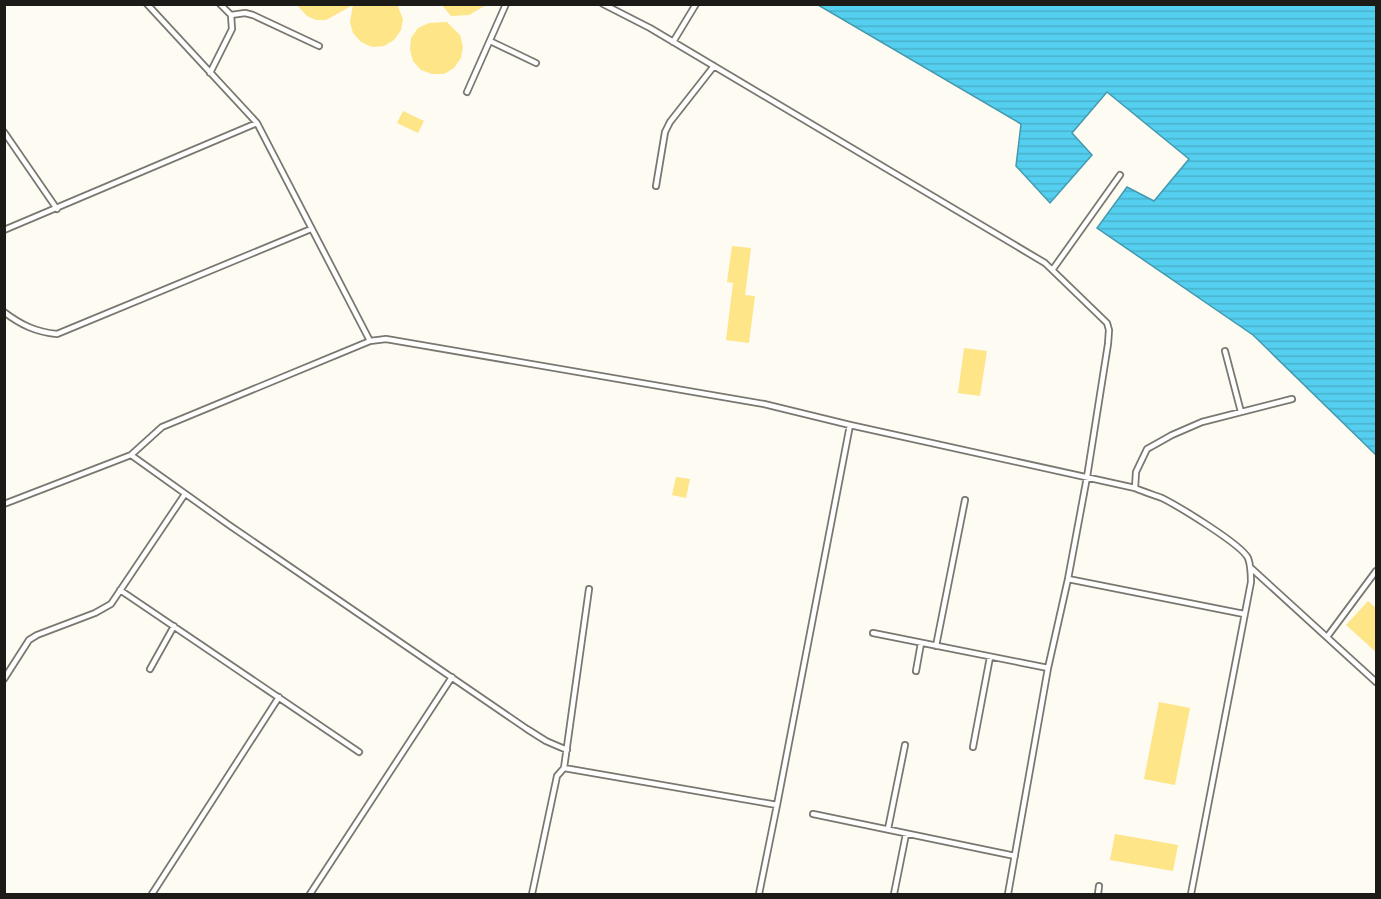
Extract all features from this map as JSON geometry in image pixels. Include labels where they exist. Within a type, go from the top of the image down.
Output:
[{"type":"lane","points":[[147,4],[257,123],[369,341]]},
{"type":"lane","points":[[210,73],[232,29],[231,15],[220,4]]},
{"type":"lane","points":[[467,92],[506,4]]},
{"type":"lane","points":[[603,4],[650,28],[1053,269],[1107,322],[1109,330],[1087,477],[1048,668],[1008,894]]},
{"type":"lane","points":[[673,42],[696,4]]},
{"type":"lane","points":[[231,15],[244,13],[253,15],[319,46]]},
{"type":"lane","points":[[490,41],[536,63]]},
{"type":"lane","points":[[656,186],[665,132],[670,122],[714,66]]},
{"type":"lane","points":[[4,230],[257,123]]},
{"type":"lane","points":[[4,132],[57,209]]},
{"type":"lane","points":[[1053,269],[1120,175]]},
{"type":"lane","points":[[4,312],[18,323],[41,333],[57,334],[311,230]]},
{"type":"lane","points":[[4,504],[131,455],[162,427],[369,341],[386,339],[764,404],[1136,488],[1164,499],[1226,538],[1241,549],[1251,568],[1251,582],[1191,894]]},
{"type":"lane","points":[[1225,351],[1241,412]]},
{"type":"lane","points":[[1136,488],[1136,472],[1147,449],[1202,422],[1292,399]]},
{"type":"lane","points":[[759,894],[850,425]]},
{"type":"lane","points":[[131,455],[546,741],[567,750]]},
{"type":"lane","points":[[4,679],[29,640],[37,634],[95,613],[111,604],[185,494]]},
{"type":"lane","points":[[936,646],[965,500]]},
{"type":"lane","points":[[1251,568],[1377,682]]},
{"type":"lane","points":[[1327,637],[1377,571]]},
{"type":"lane","points":[[1068,579],[1245,614]]},
{"type":"lane","points":[[532,894],[557,776],[564,768],[589,589]]},
{"type":"lane","points":[[120,590],[359,752]]},
{"type":"lane","points":[[150,669],[174,626]]},
{"type":"lane","points":[[873,633],[1048,668]]},
{"type":"lane","points":[[916,670],[921,643]]},
{"type":"lane","points":[[973,747],[990,657]]},
{"type":"lane","points":[[310,894],[452,677]]},
{"type":"lane","points":[[152,894],[279,697]]},
{"type":"lane","points":[[888,830],[905,744]]},
{"type":"lane","points":[[564,768],[777,805]]},
{"type":"lane","points":[[813,814],[1015,856]]},
{"type":"lane","points":[[894,894],[906,834]]},
{"type":"lane","points":[[1098,894],[1099,886]]},
{"type":"water","points":[[818,5],[1376,5],[1376,455],[1253,335],[1097,228],[1127,187],[1154,201],[1189,159],[1107,92],[1072,133],[1092,155],[1050,203],[1016,166],[1021,124]]},
{"type":"building","points":[[296,4],[397,4],[403,19],[401,30],[394,40],[384,46],[372,47],[361,42],[353,33],[350,22],[353,5],[326,20],[316,20],[307,16]]},
{"type":"building","points":[[441,4],[488,4],[469,15],[451,16]]},
{"type":"building","points":[[447,22],[460,35],[463,47],[461,58],[454,68],[444,74],[432,74],[421,70],[413,61],[410,50],[411,38],[418,28],[429,23]]},
{"type":"building","points":[[403,111],[424,121],[418,133],[397,123]]},
{"type":"building","points":[[732,246],[751,248],[745,295],[755,296],[749,343],[726,340],[733,283],[727,282]]},
{"type":"building","points":[[964,348],[987,351],[980,396],[958,393]]},
{"type":"building","points":[[676,477],[690,479],[686,498],[672,495]]},
{"type":"building","points":[[1368,601],[1377,609],[1377,653],[1346,625]]},
{"type":"building","points":[[1159,702],[1190,708],[1175,785],[1144,779]]},
{"type":"building","points":[[1115,834],[1178,845],[1173,871],[1110,860]]}]
